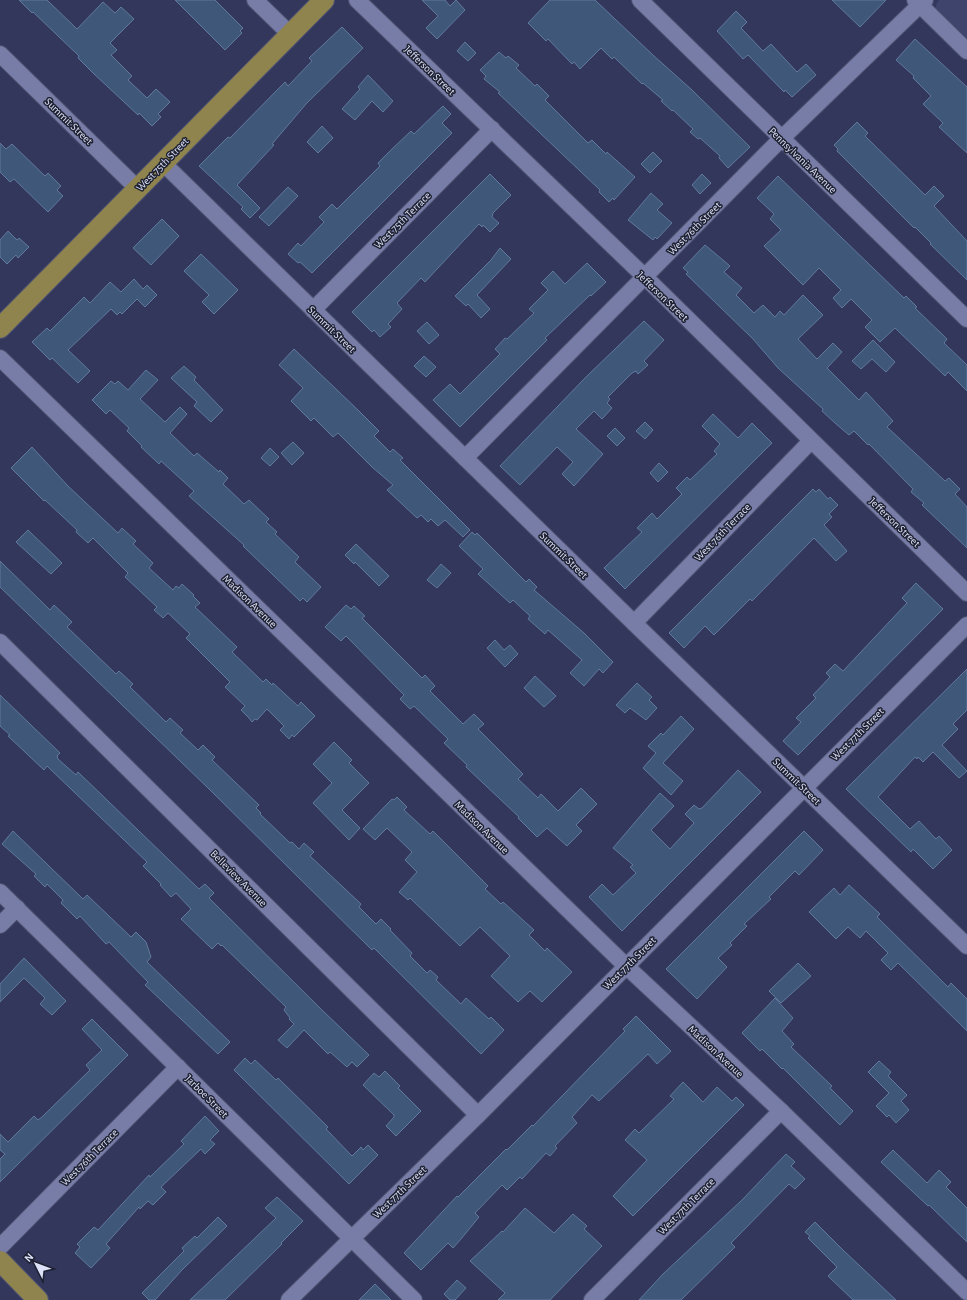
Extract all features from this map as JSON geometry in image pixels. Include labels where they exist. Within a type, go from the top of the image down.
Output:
[{"type":"main road","name":"West 75th Street","points":[[0,328],[324,0]]},
{"type":"main road","points":[[0,1261],[38,1300]]},
{"type":"street","points":[[256,0],[290,34]]},
{"type":"street","name":"Jefferson Street","points":[[357,0],[492,129],[967,593]]},
{"type":"street","name":"Pennsylvania Avenue","points":[[640,0],[781,140],[967,319]]},
{"type":"street","points":[[920,2],[967,51]]},
{"type":"street","name":"West 76th Street","points":[[465,458],[920,2]]},
{"type":"street","name":"Summit Street","points":[[0,54],[138,189]]},
{"type":"street","name":"West 75th Terrace","points":[[313,310],[492,129]]},
{"type":"street","name":"Summit Street","points":[[163,163],[634,624],[967,946]]},
{"type":"street","name":"Madison Avenue","points":[[0,358],[626,966],[781,1112],[967,1292]]},
{"type":"street","name":"West 76th Terrace","points":[[634,624],[811,441]]},
{"type":"street","name":"West 77th Street","points":[[289,1300],[478,1115],[967,625]]},
{"type":"street","name":"Belleview Avenue","points":[[0,642],[478,1115]]},
{"type":"street","name":"Jarboe Street","points":[[0,892],[414,1300]]},
{"type":"street","points":[[0,925],[17,908]]},
{"type":"street","name":"West 76th Terrace","points":[[0,1247],[178,1067]]},
{"type":"street","name":"West 77th Terrace","points":[[592,1300],[781,1112]]},
{"type":"shaded area","points":[[939,0],[967,0],[967,42],[936,11],[936,5]]},
{"type":"building","points":[[19,0],[47,0],[77,29],[103,2],[115,13],[121,7],[134,19],[110,43],[117,50],[111,55],[132,76],[128,80],[147,98],[156,89],[170,102],[158,114],[161,117],[152,126],[139,113],[138,115],[78,58],[79,56]]},
{"type":"building","points":[[175,0],[215,0],[243,28],[240,31],[242,33],[225,50]]},
{"type":"building","points":[[422,0],[445,0],[450,6],[456,0],[465,10],[437,39],[426,28],[438,16]]},
{"type":"building","points":[[550,0],[595,0],[692,90],[750,147],[728,168],[719,158],[720,156],[700,138],[698,139],[690,132],[693,129],[661,101],[663,100],[643,83],[642,84],[614,57],[612,59],[601,48],[580,69],[574,62],[572,64],[548,39],[546,41],[528,23]]},
{"type":"building","points":[[832,0],[886,0],[860,27]]},
{"type":"building","points":[[736,11],[747,22],[741,28],[763,51],[771,44],[797,72],[806,64],[816,75],[792,97],[785,90],[784,92],[748,55],[743,59],[717,31]]},
{"type":"building","points":[[342,27],[363,48],[306,104],[272,144],[274,145],[237,185],[260,208],[250,218],[241,209],[243,207],[199,166],[228,137],[230,138],[285,82],[288,86],[312,61],[309,58]]},
{"type":"building","points":[[915,39],[967,87],[967,153],[939,127],[943,123],[923,104],[931,96],[913,78],[914,76],[896,60]]},
{"type":"building","points":[[465,42],[476,53],[468,61],[457,51]]},
{"type":"building","points":[[499,52],[506,58],[508,56],[519,65],[516,68],[535,86],[537,84],[549,96],[545,100],[588,143],[592,140],[606,154],[607,152],[635,177],[614,200],[613,198],[609,202],[599,192],[600,190],[498,93],[500,92],[484,79],[486,76],[480,70]]},
{"type":"building","points":[[368,75],[393,101],[383,112],[372,101],[355,120],[342,109],[360,89],[358,87]]},
{"type":"building","points":[[443,106],[451,114],[442,123],[452,133],[312,273],[288,254],[298,243],[301,246],[324,222],[319,217],[332,204],[337,209],[380,166],[378,163],[390,151],[411,131],[414,134]]},
{"type":"building","points":[[857,122],[868,133],[865,136],[925,195],[934,186],[944,196],[934,206],[967,241],[967,280],[837,151],[838,149],[834,145]]},
{"type":"building","points":[[322,126],[333,138],[318,153],[307,142]]},
{"type":"building","points":[[0,143],[6,149],[12,144],[45,176],[48,173],[61,186],[57,190],[63,196],[48,212],[14,179],[10,182],[0,172]]},
{"type":"building","points":[[653,152],[662,161],[650,173],[641,164]]},
{"type":"building","points":[[490,174],[511,195],[493,213],[492,217],[499,223],[490,232],[483,225],[482,227],[479,224],[425,282],[421,278],[397,303],[402,309],[388,324],[391,327],[380,337],[374,330],[372,332],[352,312]]},
{"type":"building","points":[[702,174],[711,183],[700,194],[692,185]]},
{"type":"building","points":[[778,176],[904,298],[906,296],[917,307],[915,308],[947,339],[944,343],[967,365],[967,391],[948,372],[945,376],[895,328],[880,342],[865,327],[872,320],[851,299],[842,308],[833,298],[841,290],[819,268],[803,285],[764,246],[781,230],[770,219],[774,214],[757,198]]},
{"type":"building","points":[[288,187],[298,196],[269,226],[259,217]]},
{"type":"building","points":[[651,193],[663,204],[657,210],[672,223],[657,239],[655,237],[653,240],[628,220]]},
{"type":"building","points":[[162,219],[179,236],[151,265],[133,248]]},
{"type":"building","points":[[8,231],[17,240],[19,238],[29,247],[18,258],[16,255],[7,264],[0,257],[0,240]]},
{"type":"building","points":[[705,245],[730,266],[724,272],[742,288],[736,295],[754,313],[763,305],[775,317],[780,311],[784,315],[803,295],[823,315],[798,339],[817,359],[833,343],[842,352],[827,368],[859,400],[866,392],[893,421],[887,427],[945,481],[949,478],[960,489],[955,494],[967,507],[967,548],[922,505],[924,503],[911,492],[913,489],[869,444],[868,445],[854,431],[849,435],[822,411],[823,409],[778,368],[753,339],[686,274],[688,272],[683,268]]},
{"type":"building","points":[[500,248],[511,259],[477,295],[490,309],[481,318],[468,304],[466,306],[455,296],[491,260]]},
{"type":"building","points":[[201,254],[238,290],[214,314],[202,302],[209,295],[184,271]]},
{"type":"building","points":[[587,263],[606,282],[591,296],[590,295],[545,338],[547,340],[460,427],[433,400],[450,384],[460,394],[500,354],[495,349],[505,338],[507,339],[534,313],[529,309],[548,290],[541,283],[553,271],[565,284]]},
{"type":"building","points":[[134,279],[143,289],[147,285],[157,295],[145,307],[137,299],[122,314],[120,312],[117,315],[111,309],[68,350],[90,371],[78,383],[52,358],[50,360],[32,342],[47,328],[50,331],[84,297],[90,303],[110,282],[121,292]]},
{"type":"building","points":[[644,321],[664,340],[644,361],[648,365],[638,374],[636,371],[632,373],[608,397],[610,399],[607,403],[612,408],[602,419],[594,411],[576,429],[603,454],[574,486],[562,474],[573,462],[557,447],[520,485],[500,466],[586,377]]},
{"type":"building","points":[[427,322],[439,335],[429,344],[417,331]]},
{"type":"building","points":[[873,340],[895,362],[886,372],[872,359],[861,369],[852,361]]},
{"type":"building","points":[[294,349],[379,431],[374,436],[390,452],[393,449],[403,458],[400,460],[470,530],[463,537],[445,520],[438,526],[431,519],[428,522],[421,515],[417,518],[387,490],[393,485],[372,467],[338,433],[333,437],[314,418],[311,421],[291,401],[303,388],[279,365]]},
{"type":"building","points":[[424,356],[436,367],[426,377],[414,366]]},
{"type":"building","points":[[184,366],[196,377],[194,380],[223,410],[211,422],[194,406],[197,402],[171,378]]},
{"type":"building","points":[[146,370],[158,380],[140,399],[165,422],[180,407],[187,414],[170,433],[194,456],[197,453],[219,472],[220,470],[228,478],[223,484],[244,504],[249,500],[269,519],[266,522],[277,532],[275,534],[299,557],[295,562],[321,587],[307,602],[303,598],[300,601],[243,546],[244,545],[189,496],[194,491],[161,461],[159,464],[141,447],[142,446],[127,431],[129,428],[110,410],[106,414],[92,400],[111,381],[115,384],[118,381],[128,390]]},
{"type":"building","points":[[713,414],[738,438],[752,423],[772,443],[625,589],[604,568],[642,532],[637,528],[652,513],[657,519],[682,494],[676,488],[687,477],[690,480],[717,454],[714,451],[720,444],[702,426]]},
{"type":"building","points":[[645,422],[653,430],[645,439],[636,431]]},
{"type":"building","points":[[615,428],[625,438],[617,446],[607,436]]},
{"type":"building","points":[[293,442],[304,453],[292,465],[281,453]]},
{"type":"building","points":[[32,447],[68,486],[118,533],[122,528],[136,541],[133,544],[153,563],[149,568],[173,590],[176,586],[179,588],[182,584],[194,595],[193,596],[200,603],[195,607],[237,647],[232,652],[263,682],[266,679],[272,685],[273,683],[298,706],[301,702],[315,716],[294,737],[292,735],[289,739],[280,730],[284,726],[267,709],[257,720],[255,719],[252,722],[241,710],[245,706],[225,687],[230,682],[186,638],[190,634],[168,613],[163,618],[154,610],[157,607],[125,577],[128,573],[93,538],[88,543],[76,532],[77,530],[45,500],[44,501],[11,468]]},
{"type":"building","points":[[270,448],[279,457],[270,466],[261,458]]},
{"type":"building","points":[[659,463],[668,472],[658,482],[650,473]]},
{"type":"building","points":[[813,489],[816,492],[819,489],[828,499],[830,497],[838,505],[829,514],[832,517],[824,525],[847,551],[836,561],[814,538],[752,601],[750,599],[714,635],[705,626],[684,648],[669,633]]},
{"type":"building","points":[[28,530],[62,563],[51,574],[16,542]]},
{"type":"building","points":[[472,532],[475,535],[477,533],[526,582],[529,579],[537,587],[534,590],[584,633],[613,662],[603,673],[599,669],[584,686],[570,673],[582,660],[548,630],[545,634],[528,619],[530,616],[513,600],[510,603],[478,574],[483,569],[459,546]]},
{"type":"building","points":[[356,544],[389,576],[379,586],[355,562],[354,564],[345,555]]},
{"type":"building","points":[[0,561],[50,610],[54,605],[72,622],[67,627],[116,674],[119,671],[133,684],[130,687],[166,722],[170,718],[183,730],[180,733],[198,750],[203,745],[215,757],[212,760],[259,805],[256,808],[261,813],[260,814],[290,843],[292,842],[299,849],[304,843],[314,852],[310,856],[361,904],[359,907],[376,924],[381,919],[391,929],[390,930],[412,953],[410,956],[427,973],[430,970],[438,977],[436,980],[461,1004],[466,998],[489,1019],[491,1017],[504,1030],[481,1054],[374,948],[372,950],[208,788],[0,587]]},
{"type":"building","points":[[441,564],[451,573],[437,588],[427,580]]},
{"type":"building","points":[[916,583],[943,609],[798,755],[783,741],[801,722],[796,718],[816,698],[813,695],[830,677],[826,673],[835,664],[843,671],[907,603],[902,598]]},
{"type":"building","points":[[346,605],[351,609],[354,606],[365,616],[362,618],[422,678],[425,675],[435,686],[430,691],[463,724],[474,714],[484,724],[478,729],[523,774],[518,779],[538,798],[541,794],[558,811],[581,788],[597,804],[576,825],[582,831],[567,846],[547,828],[537,837],[518,818],[519,817],[466,767],[467,765],[444,743],[448,739],[414,706],[410,709],[400,699],[404,695],[346,636],[341,641],[325,627]]},
{"type":"building","points":[[495,640],[504,650],[510,645],[518,654],[505,667],[487,648]]},
{"type":"building","points":[[967,669],[967,710],[953,724],[958,729],[942,745],[967,771],[959,778],[933,752],[923,762],[918,757],[917,759],[915,757],[878,797],[910,829],[919,821],[936,839],[939,836],[952,850],[933,869],[913,849],[911,852],[846,789]]},
{"type":"building","points":[[535,676],[556,696],[544,707],[524,688]]},
{"type":"building","points":[[637,683],[652,697],[649,700],[657,708],[646,720],[630,708],[625,713],[616,705]]},
{"type":"building","points":[[0,695],[60,753],[57,756],[58,759],[76,775],[78,772],[199,889],[205,884],[214,893],[209,898],[369,1055],[357,1067],[352,1062],[347,1067],[330,1052],[328,1054],[304,1030],[287,1048],[278,1040],[294,1024],[284,1010],[286,1007],[222,945],[221,946],[218,943],[212,949],[181,919],[191,909],[176,893],[171,897],[160,885],[161,884],[143,866],[147,862],[47,766],[44,770],[8,736],[10,735],[0,726]]},
{"type":"building","points":[[681,716],[694,729],[663,763],[683,781],[671,795],[643,768],[656,753],[648,746],[661,733],[663,735]]},
{"type":"building","points":[[334,742],[352,760],[349,763],[369,783],[342,810],[360,828],[349,840],[313,803],[332,783],[313,764]]},
{"type":"building","points":[[738,770],[761,792],[622,931],[589,897],[602,884],[613,895],[636,873],[630,867],[633,865],[613,848],[660,793],[674,806],[651,830],[670,849],[694,823],[685,814],[694,805],[699,809],[702,808]]},
{"type":"building","points":[[397,797],[407,807],[404,810],[430,834],[433,831],[488,886],[485,889],[501,904],[503,902],[534,930],[529,935],[545,951],[547,948],[572,972],[542,1002],[530,991],[518,1002],[491,976],[510,956],[480,927],[460,946],[410,898],[408,900],[399,892],[417,872],[405,860],[412,852],[387,828],[375,840],[363,829],[392,799],[394,800]]},
{"type":"building","points":[[13,831],[83,899],[87,895],[131,937],[136,932],[146,942],[151,957],[147,962],[230,1042],[218,1054],[145,985],[148,982],[109,942],[106,944],[80,916],[77,919],[61,903],[63,900],[47,884],[45,887],[34,876],[36,874],[2,844]]},
{"type":"building","points":[[804,831],[823,850],[799,875],[795,871],[769,897],[771,899],[744,924],[747,926],[730,943],[732,945],[718,958],[727,967],[697,999],[666,969]]},
{"type":"building","points":[[849,885],[880,914],[877,917],[948,987],[951,983],[967,999],[967,1031],[898,963],[891,970],[881,960],[888,953],[866,931],[860,938],[848,927],[836,939],[809,912],[834,888],[840,895]]},
{"type":"building","points":[[24,958],[66,1001],[52,1015],[40,1004],[45,998],[24,978],[0,1002],[0,984]]},
{"type":"building","points":[[798,963],[811,976],[781,1003],[769,991]]},
{"type":"building","points":[[775,998],[793,1018],[782,1031],[794,1044],[791,1047],[832,1086],[830,1088],[853,1111],[840,1125],[783,1068],[782,1069],[762,1049],[760,1051],[742,1033]]},
{"type":"building","points":[[636,1016],[671,1051],[657,1064],[648,1054],[599,1101],[592,1095],[572,1117],[577,1123],[555,1146],[557,1148],[550,1156],[546,1153],[522,1179],[520,1177],[507,1190],[502,1185],[475,1213],[479,1217],[453,1248],[448,1243],[421,1270],[404,1253],[457,1196],[458,1197],[532,1125],[533,1126],[625,1031],[623,1029]]},
{"type":"building","points":[[92,1019],[128,1055],[0,1182],[0,1159],[5,1154],[0,1150],[0,1134],[8,1142],[34,1116],[38,1120],[42,1117],[90,1070],[86,1065],[102,1050],[82,1029]]},
{"type":"building","points":[[245,1058],[251,1064],[255,1060],[276,1080],[278,1078],[328,1127],[326,1129],[352,1156],[361,1147],[363,1150],[368,1145],[378,1155],[349,1184],[234,1070]]},
{"type":"building","points":[[879,1061],[891,1072],[888,1076],[907,1095],[901,1101],[909,1110],[896,1123],[889,1115],[887,1117],[876,1106],[889,1093],[868,1072]]},
{"type":"building","points":[[385,1071],[400,1086],[398,1088],[421,1111],[396,1136],[386,1126],[394,1115],[363,1085],[374,1073],[379,1077]]},
{"type":"building","points":[[683,1082],[703,1102],[717,1087],[732,1101],[736,1097],[744,1105],[633,1216],[613,1196],[647,1160],[625,1140],[635,1129],[639,1133],[674,1099],[670,1096]]},
{"type":"building","points":[[205,1116],[219,1131],[210,1140],[215,1144],[205,1154],[201,1149],[161,1187],[166,1192],[153,1205],[148,1201],[140,1209],[139,1207],[106,1244],[110,1248],[91,1268],[75,1253],[80,1247],[77,1244],[94,1227],[98,1230],[149,1175],[150,1177],[184,1144],[181,1141]]},
{"type":"building","points":[[893,1150],[927,1183],[939,1170],[951,1182],[946,1187],[967,1208],[967,1242],[929,1205],[928,1206],[881,1162]]},
{"type":"building","points":[[786,1154],[795,1162],[791,1166],[805,1179],[795,1189],[789,1184],[731,1243],[735,1247],[681,1300],[639,1300],[663,1274],[742,1200]]},
{"type":"building","points":[[277,1197],[303,1221],[281,1243],[282,1244],[225,1300],[190,1300],[276,1218],[265,1208]]},
{"type":"building","points":[[525,1208],[554,1233],[573,1214],[587,1226],[584,1229],[602,1246],[550,1300],[498,1300],[505,1293],[470,1261],[502,1231],[503,1232]]},
{"type":"building","points":[[218,1217],[227,1226],[182,1270],[155,1300],[149,1300],[142,1293],[184,1251],[182,1248],[195,1236],[197,1238]]},
{"type":"building","points":[[815,1222],[896,1300],[853,1300],[828,1276],[837,1267],[808,1238],[810,1236],[805,1232]]},
{"type":"building","points":[[457,1280],[466,1288],[455,1300],[450,1300],[444,1294]]},
{"type":"building","points":[[375,1284],[391,1300],[359,1300]]}]
